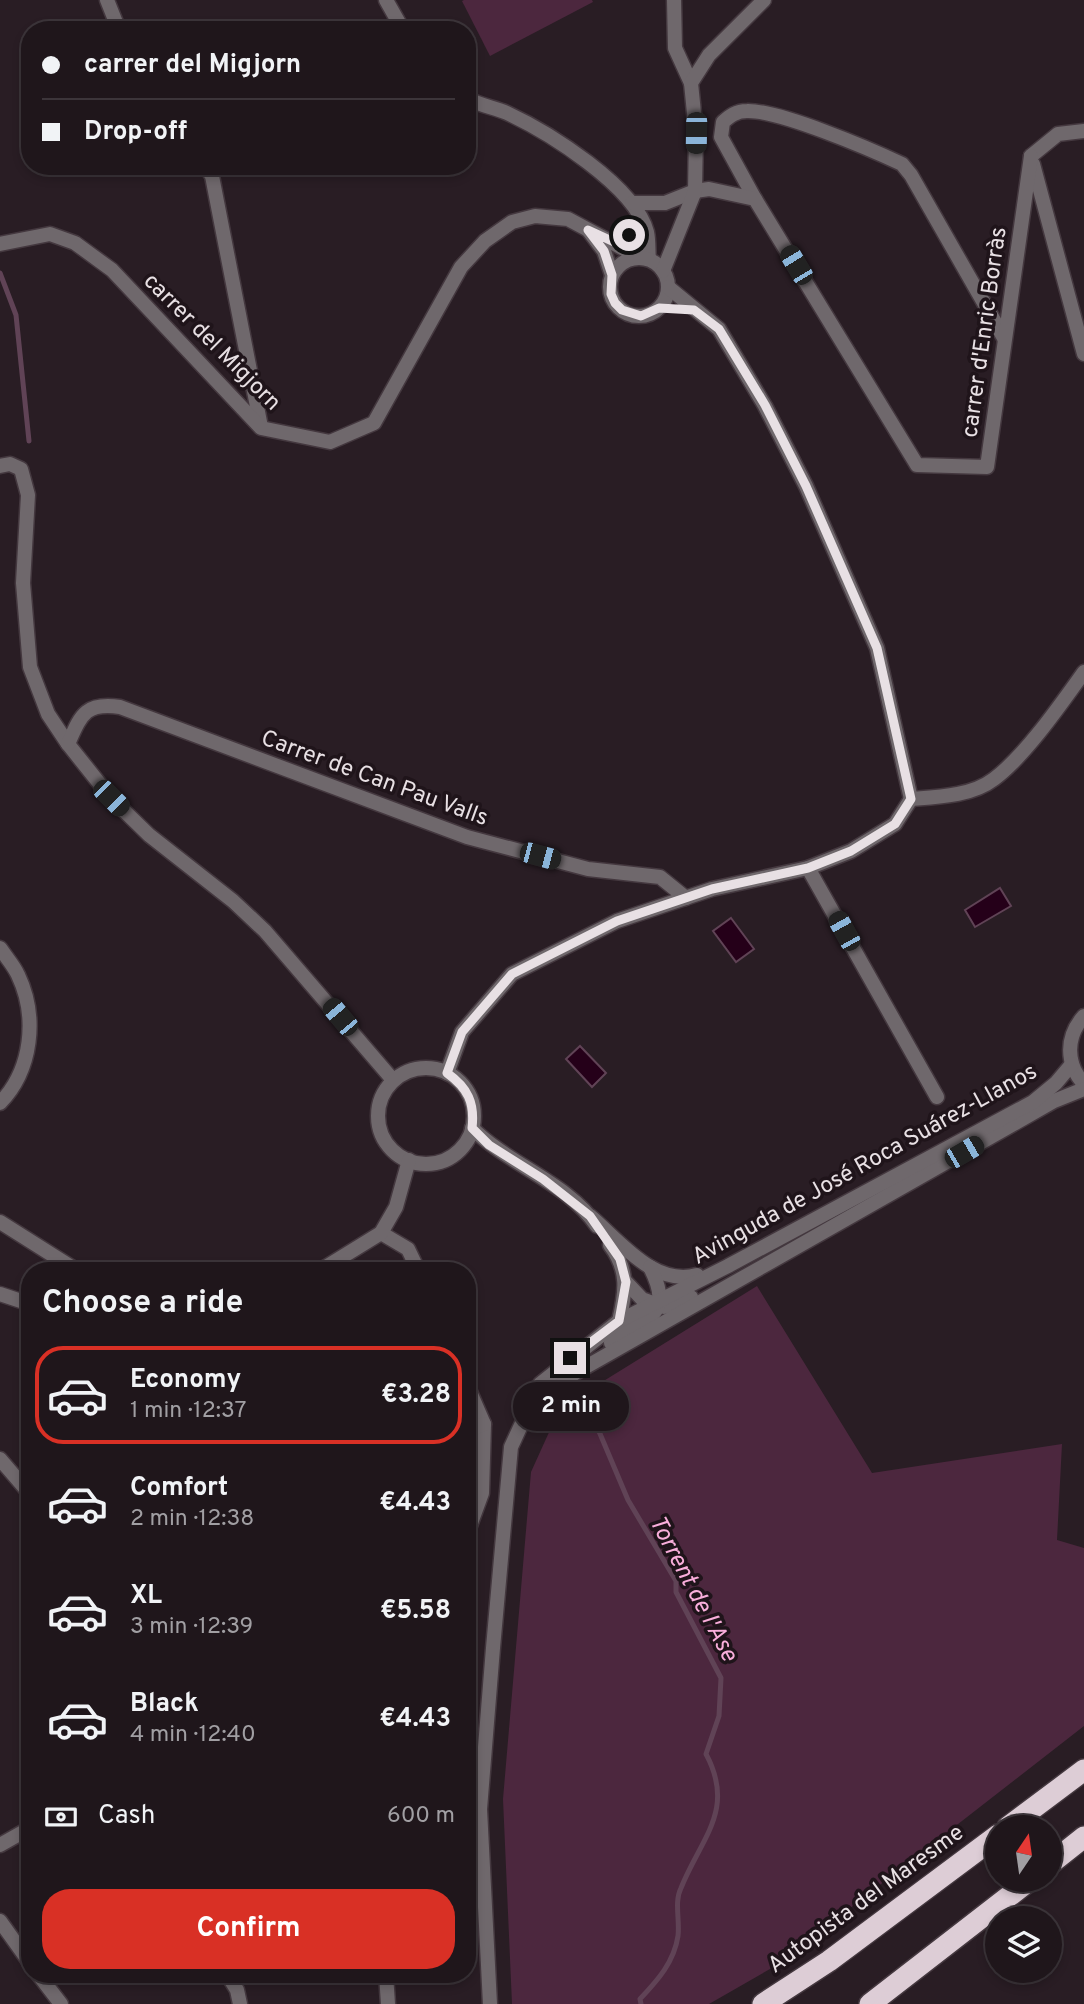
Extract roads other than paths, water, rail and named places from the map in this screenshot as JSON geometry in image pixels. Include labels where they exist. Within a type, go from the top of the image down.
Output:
[{"type":"highway","points":[[1024,1815],[1084,1770]]},
{"type":"highway","points":[[1062,1854],[1084,1837]]},
{"type":"highway","name":"Autopista del Maresme","points":[[763,2004],[829,1961],[985,1845]]},
{"type":"highway","points":[[870,2004],[1015,1892]]},
{"type":"street","points":[[107,0],[115,21]]},
{"type":"street","points":[[386,0],[398,21]]},
{"type":"street","points":[[663,271],[695,191],[696,133],[691,83],[675,48],[674,0]]},
{"type":"street","points":[[691,83],[709,55],[764,0]]},
{"type":"street","points":[[476,101],[504,111],[563,143],[632,204],[647,231],[644,258]]},
{"type":"street","points":[[755,199],[720,137],[723,122],[731,114],[745,111],[775,114],[902,164],[911,175],[1004,338]]},
{"type":"street","points":[[1084,131],[1058,134],[1031,156],[1084,354]]},
{"type":"street","name":"carrer d'Enric Borràs","points":[[755,199],[917,465],[987,467],[1031,156]]},
{"type":"street","points":[[211,175],[261,428]]},
{"type":"street","points":[[632,204],[665,203],[695,191],[731,191],[755,199]]},
{"type":"street","name":"carrer del Migjorn","points":[[0,244],[50,234],[75,243],[112,270],[261,428],[330,442],[374,423],[461,267],[485,241],[512,222],[535,216],[568,219],[644,258]]},
{"type":"street","points":[[614,242],[629,235],[642,223]]},
{"type":"street","points":[[588,230],[604,251],[612,275],[611,294],[622,310],[641,316],[659,308],[694,310]]},
{"type":"street","points":[[447,1073],[462,1032],[512,974],[617,921],[686,898],[808,868],[851,851],[895,824],[911,799],[877,648],[811,499],[765,405],[719,329],[668,287],[663,271],[644,258],[623,262],[612,275]]},
{"type":"street","points":[[659,308],[668,287]]},
{"type":"street","points":[[0,466],[10,464],[21,469],[28,495],[23,583],[30,667],[48,713],[68,744],[111,798],[149,835],[233,901],[265,931],[394,1080]]},
{"type":"street","points":[[911,799],[951,796],[993,780],[1046,724],[1084,673]]},
{"type":"street","name":"Carrer de Can Pau Valls","points":[[68,744],[81,717],[90,709],[101,705],[120,707],[467,836],[587,869],[660,877],[686,898]]},
{"type":"street","points":[[808,868],[937,1097]]},
{"type":"street","points":[[0,948],[18,975],[29,1011],[30,1040],[23,1069],[11,1091],[0,1103]]},
{"type":"street","points":[[1084,1016],[1072,1034],[1072,1064],[1084,1086]]},
{"type":"street","name":"Avinguda de José Roca Suárez-Llanos","points":[[526,1413],[540,1384],[619,1321],[728,1266],[1033,1102],[1056,1083],[1072,1064]]},
{"type":"street","points":[[419,1068],[447,1073],[460,1082],[470,1096],[474,1112],[467,1141],[446,1159],[433,1163],[409,1160],[392,1149],[378,1122],[381,1099],[394,1080],[419,1068]]},
{"type":"street","name":"Avinguda de José Roca Suárez-Llanos","points":[[526,1413],[575,1373],[1084,1086]]},
{"type":"street","points":[[472,1128],[489,1145],[543,1179],[650,1267],[669,1277],[684,1278],[728,1266]]},
{"type":"street","points":[[334,1262],[381,1233],[396,1207],[409,1160]]},
{"type":"street","points":[[590,1216],[620,1259],[626,1282],[619,1321]]},
{"type":"street","points":[[0,1222],[63,1262]]},
{"type":"street","points":[[381,1233],[408,1249],[414,1262]]},
{"type":"street","points":[[626,1282],[642,1299],[678,1304],[767,1255],[785,1255]]},
{"type":"street","points":[[575,1373],[614,1340],[652,1317],[660,1287],[650,1267]]},
{"type":"street","points":[[0,1294],[21,1301]]},
{"type":"street","points":[[476,1406],[484,1424],[482,1493],[476,1509]]},
{"type":"street","points":[[490,2004],[480,1810],[511,1447],[526,1413]]},
{"type":"street","points":[[476,1427],[484,1424]]},
{"type":"street","points":[[0,1459],[21,1484]]},
{"type":"street","points":[[0,1845],[21,1833]]},
{"type":"street","points":[[0,1921],[21,1950]]},
{"type":"street","points":[[45,1983],[61,2004]]},
{"type":"street","points":[[233,1983],[240,2004]]},
{"type":"street","points":[[387,1983],[388,2004]]},
{"type":"waterway","name":"Torrent de l'Ase","points":[[0,273],[16,315],[29,441]]},
{"type":"waterway","name":"Torrent de l'Ase","points":[[579,1384],[628,1500],[676,1581],[676,1592],[721,1678],[719,1716],[706,1754],[718,1792],[717,1808],[706,1838],[679,1893],[678,1936],[673,1954],[659,1978],[640,1999],[641,2004]]}]
